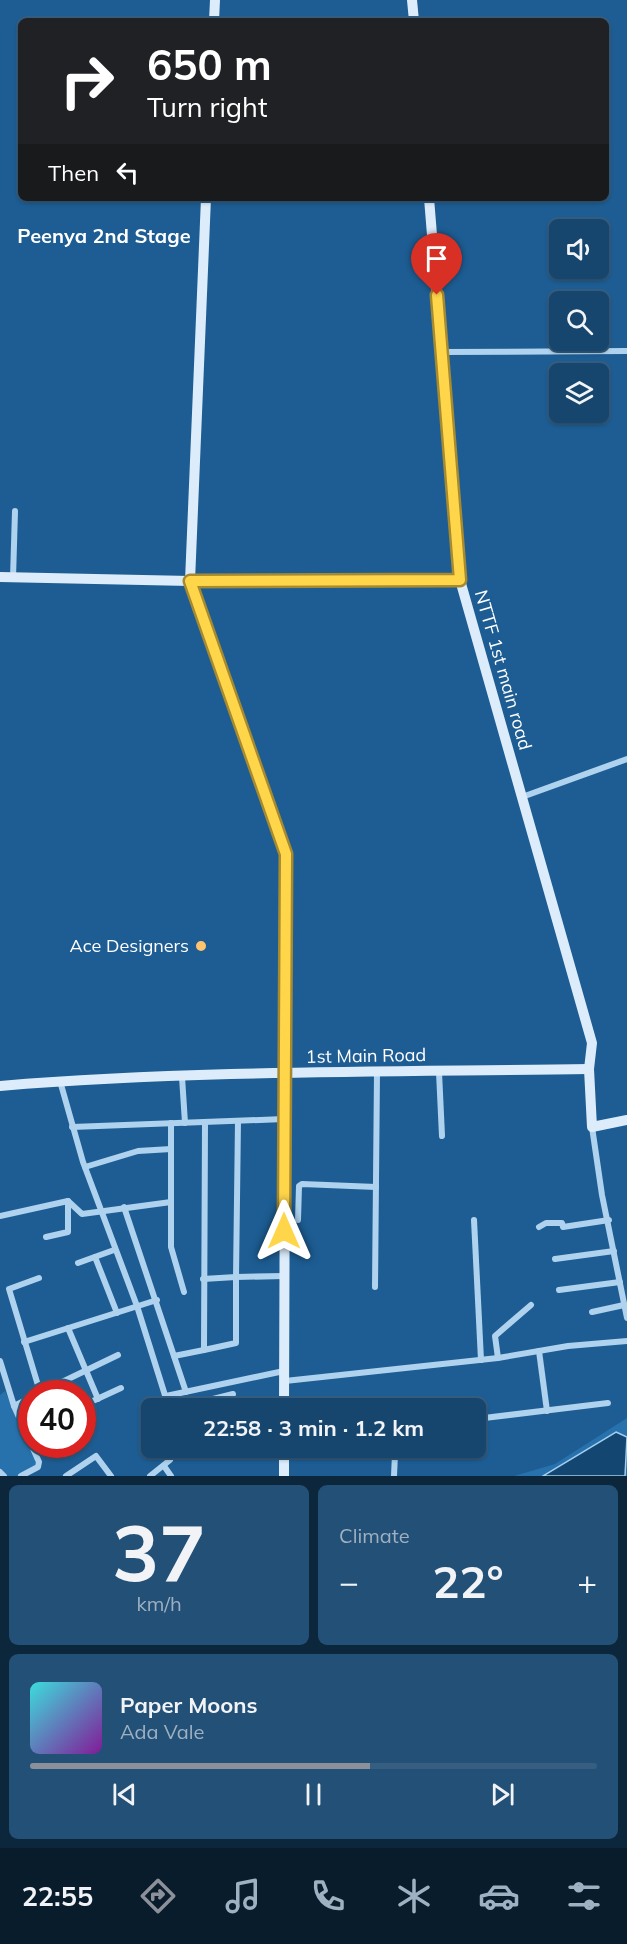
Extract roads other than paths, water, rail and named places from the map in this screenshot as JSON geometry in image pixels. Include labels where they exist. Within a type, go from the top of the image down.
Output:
[{"type":"street","points":[[214,18],[215,0]]},
{"type":"street","points":[[412,0],[414,18]]},
{"type":"street","points":[[206,201],[190,581],[286,854],[284,1398]]},
{"type":"street","name":"NTTF 1st main road","points":[[429,201],[460,580],[592,1043],[590,1069],[592,1126]]},
{"type":"street","points":[[441,352],[627,351]]},
{"type":"street","points":[[14,578],[15,512]]},
{"type":"street","points":[[0,578],[190,581],[460,580]]},
{"type":"street","points":[[522,797],[627,759]]},
{"type":"street","name":"1st Main Road","points":[[0,1086],[60,1081],[284,1074],[590,1069]]},
{"type":"street","points":[[375,1287],[377,1072]]},
{"type":"street","points":[[439,1072],[442,1136]]},
{"type":"street","points":[[182,1077],[185,1123]]},
{"type":"street","points":[[60,1081],[85,1167],[166,1396],[285,1376],[481,1360],[627,1341]]},
{"type":"street","points":[[72,1127],[284,1119]]},
{"type":"street","points":[[627,1120],[592,1126],[602,1195],[609,1220],[627,1318]]},
{"type":"street","points":[[174,1356],[236,1343],[238,1121]]},
{"type":"street","points":[[204,1350],[205,1122]]},
{"type":"street","points":[[171,1123],[171,1247],[184,1292]]},
{"type":"street","points":[[85,1167],[138,1151],[171,1149]]},
{"type":"street","points":[[298,1220],[299,1186],[302,1184],[376,1187]]},
{"type":"street","points":[[68,1202],[82,1214],[171,1202]]},
{"type":"street","points":[[0,1216],[68,1202]]},
{"type":"street","points":[[45,1237],[68,1232],[68,1202]]},
{"type":"street","points":[[124,1207],[186,1392]]},
{"type":"street","points":[[474,1220],[481,1360]]},
{"type":"street","points":[[539,1227],[546,1223],[562,1223],[562,1227],[609,1220]]},
{"type":"street","points":[[78,1263],[114,1250]]},
{"type":"street","points":[[555,1259],[614,1251]]},
{"type":"street","points":[[95,1257],[117,1312]]},
{"type":"street","points":[[203,1279],[284,1276]]},
{"type":"street","points":[[35,1380],[9,1289],[39,1278]]},
{"type":"street","points":[[559,1290],[620,1282]]},
{"type":"street","points":[[24,1342],[157,1300]]},
{"type":"street","points":[[498,1358],[495,1336],[531,1305]]},
{"type":"street","points":[[592,1312],[624,1305]]},
{"type":"street","points":[[68,1328],[98,1399],[121,1388]]},
{"type":"street","points":[[539,1351],[547,1411]]},
{"type":"street","points":[[67,1380],[118,1355]]},
{"type":"street","points":[[0,1361],[14,1406],[39,1462],[38,1467],[21,1476]]},
{"type":"street","points":[[217,1398],[233,1394]]},
{"type":"street","points":[[486,1418],[608,1403]]},
{"type":"street","points":[[14,1406],[18,1404]]},
{"type":"street","points":[[66,1476],[96,1456],[111,1476]]},
{"type":"street","points":[[150,1476],[171,1458]]},
{"type":"street","points":[[284,1458],[284,1476]]},
{"type":"street","points":[[394,1476],[395,1458]]},
{"type":"street","points":[[164,1466],[171,1476]]},
{"type":"street","points":[[0,1472],[3,1476]]},
{"type":"place","name":"Ace Designers","points":[[201,946]]},
{"type":"district","name":"Peenya 2nd Stage","points":[[104,236]]}]
